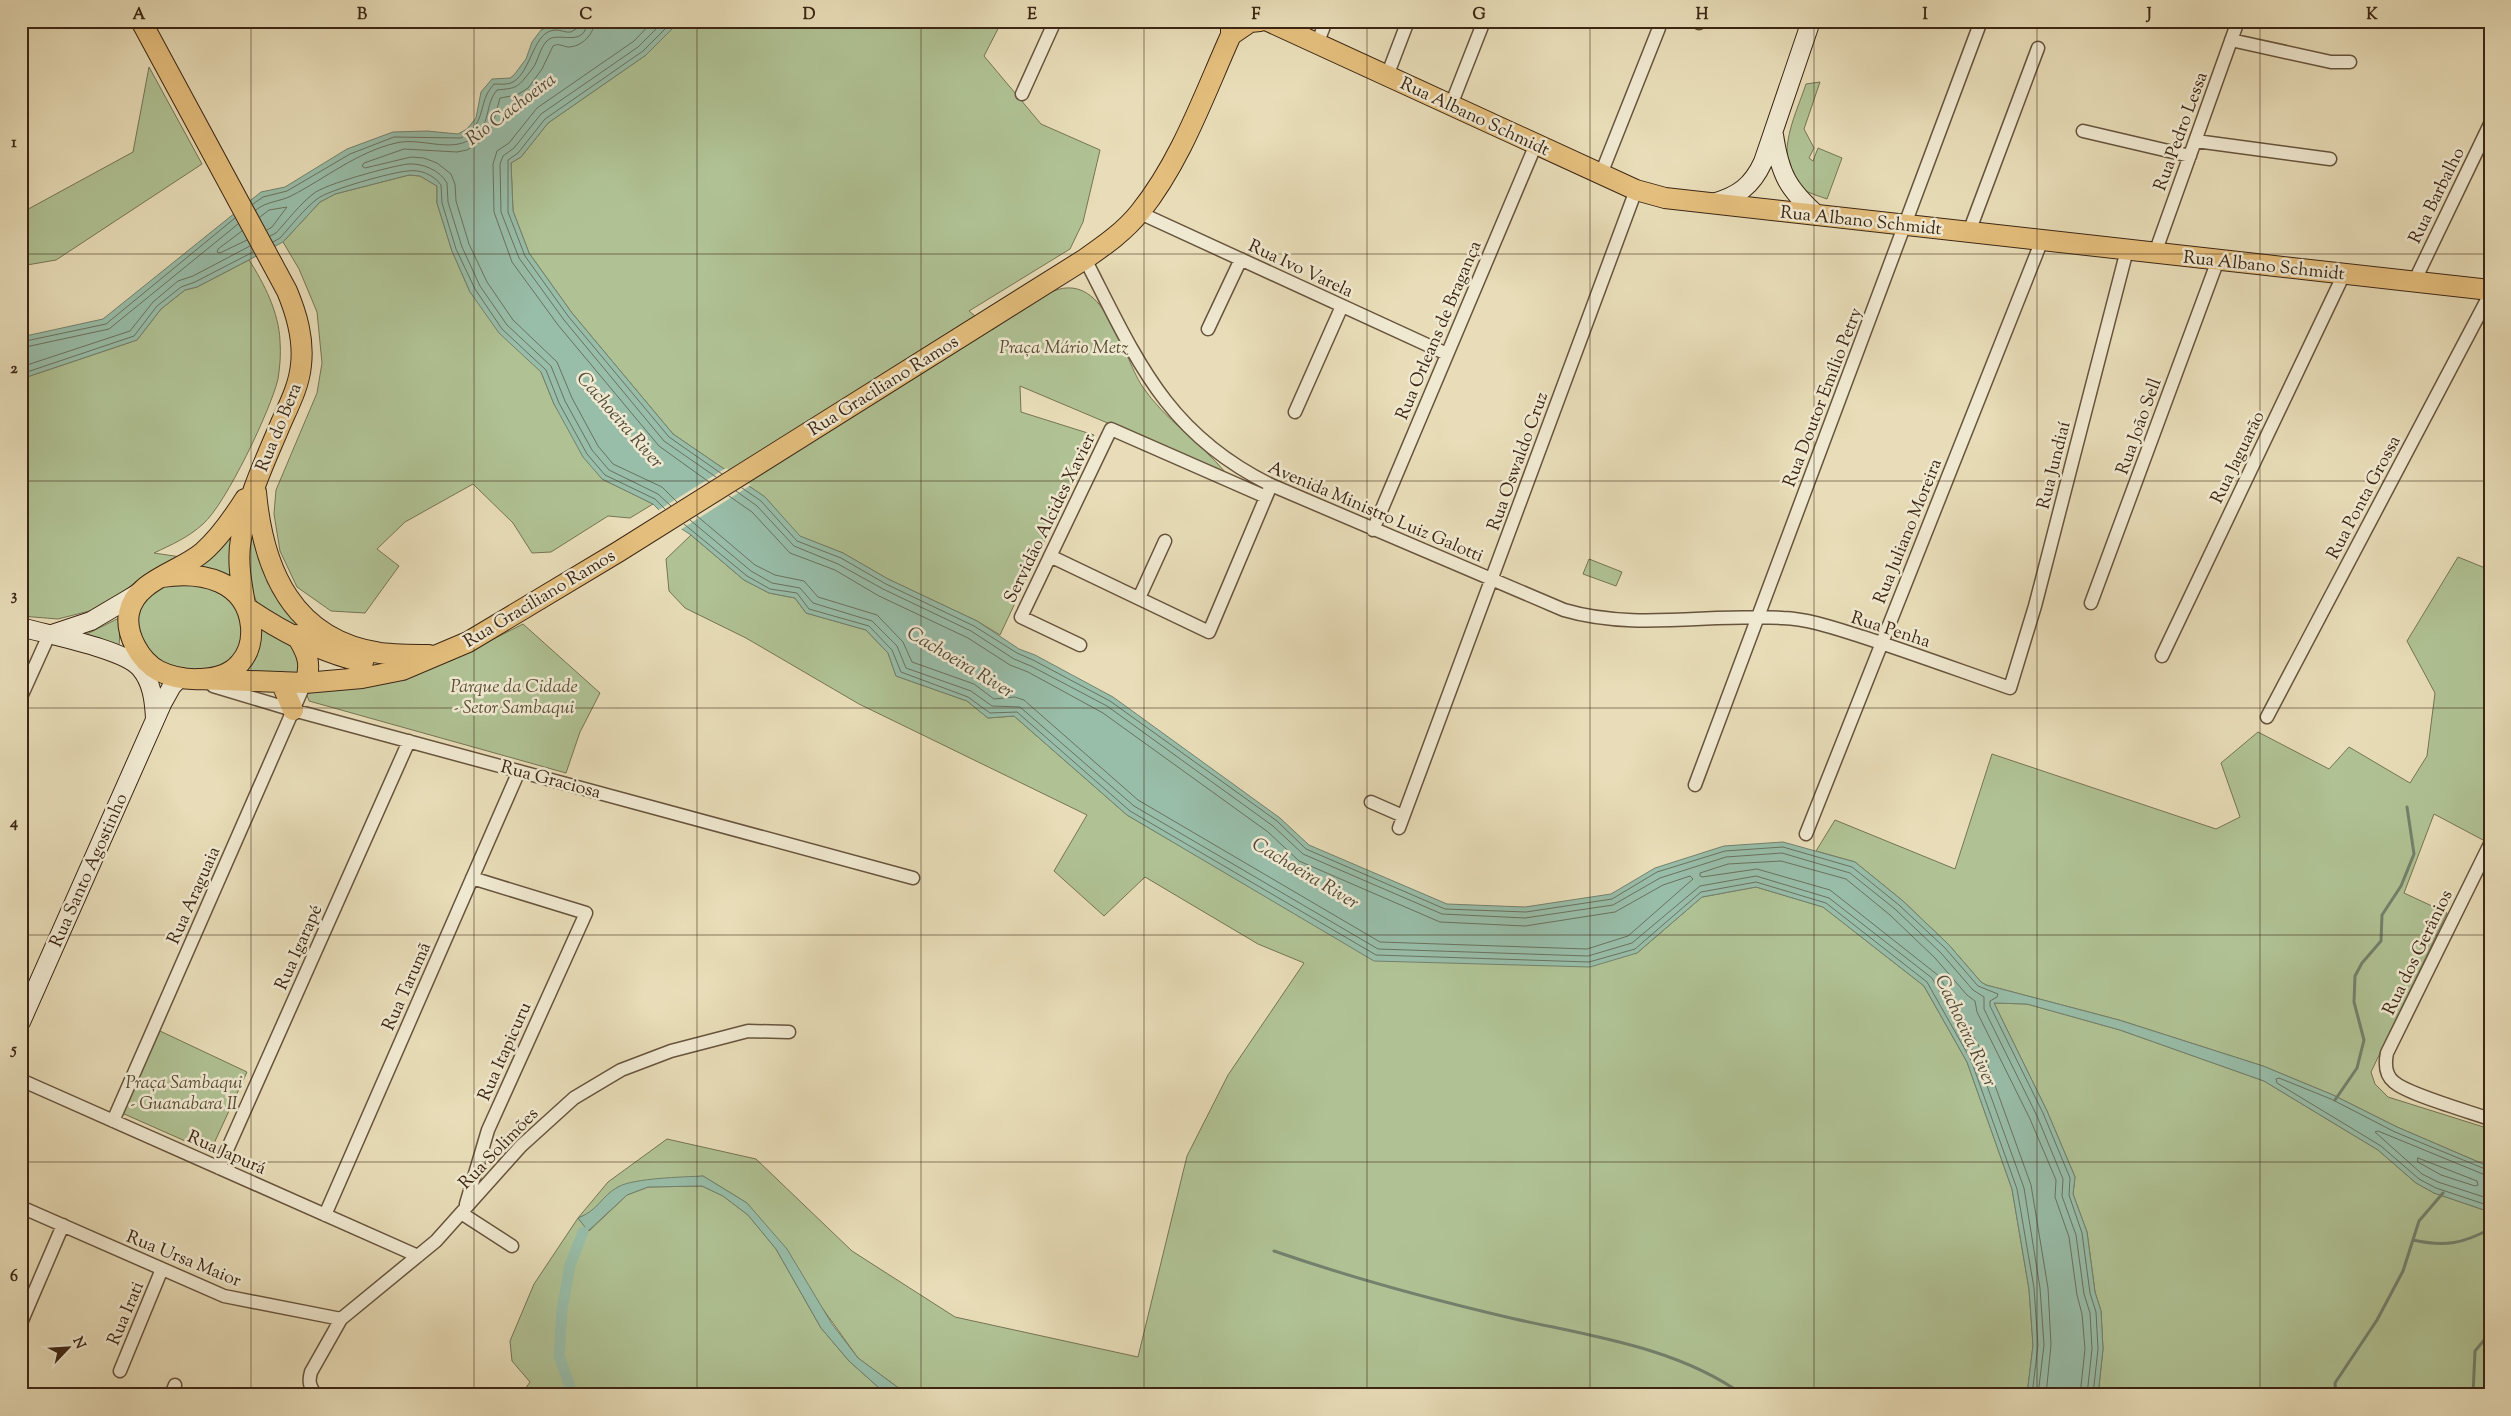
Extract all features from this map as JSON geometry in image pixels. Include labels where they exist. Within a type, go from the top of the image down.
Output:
[{"type":"main road","name":"Rua Graciliano Ramos","points":[[189,678],[305,683],[342,681],[384,674],[417,664],[491,630],[1085,259],[1115,237],[1140,213],[1155,192],[1182,144],[1231,28],[1260,21]]},
{"type":"main road","name":"Rua Albano Schmidt","points":[[1268,21],[1636,190],[1665,198],[2344,274],[2415,280],[2490,290]]},
{"type":"main road","points":[[1710,204],[1732,198],[1754,180],[1774,132],[1811,21]]},
{"type":"main road","name":"Rua do Bera","points":[[145,25],[270,258],[294,309],[302,345],[301,367],[294,392],[256,483],[240,540],[240,568],[246,606]]},
{"type":"main road","points":[[1774,132],[1781,173],[1797,197],[1818,216]]},
{"type":"main road","points":[[256,483],[258,514],[270,565],[284,593],[306,618],[334,637],[356,647],[378,653],[439,653]]},
{"type":"main road","name":"Rua do Bera","points":[[162,577],[203,552],[225,528],[256,483]]},
{"type":"main road","points":[[49,635],[90,621],[162,577],[189,574],[210,579],[231,589],[246,606],[252,631],[246,654],[239,664],[229,672],[189,678],[168,675],[153,667],[136,647],[131,636]]},
{"type":"main road","points":[[140,592],[132,603],[129,614],[133,662],[150,685],[155,719]]},
{"type":"main road","name":"Rua Graciliano Ramos","points":[[246,606],[296,636],[350,659],[370,663],[404,662],[439,653]]},
{"type":"main road","points":[[21,627],[133,662]]},
{"type":"main road","points":[[296,636],[308,659],[305,683]]},
{"type":"main road","name":"Rua Santo Agostinho","points":[[21,1022],[166,694],[189,678]]},
{"type":"main road","points":[[281,682],[293,710]]},
{"type":"street","points":[[1022,94],[1055,21]]},
{"type":"street","points":[[1317,44],[1326,21]]},
{"type":"street","points":[[1387,76],[1408,21]]},
{"type":"street","points":[[1451,105],[1484,21]]},
{"type":"street","name":"Rua Doutor Emílio Petry","points":[[1695,785],[1981,21]]},
{"type":"street","name":"Rua Pedro Lessa","points":[[2155,253],[2238,21]]},
{"type":"street","points":[[1601,174],[1659,28]]},
{"type":"street","points":[[2232,40],[2331,62],[2350,62]]},
{"type":"street","points":[[1968,232],[2038,48]]},
{"type":"street","name":"Rua Barbalho","points":[[2415,280],[2490,124]]},
{"type":"street","points":[[2083,131],[2190,156]]},
{"type":"street","points":[[2196,141],[2330,159]]},
{"type":"street","name":"Rua Orleans de Bragança","points":[[1372,530],[1536,144]]},
{"type":"street","name":"Rua Oswaldo Cruz","points":[[1371,802],[1401,822],[1636,190]]},
{"type":"street","name":"Rua Ivo Varela","points":[[1140,213],[1447,354]]},
{"type":"street","name":"Rua Juliano Moreira","points":[[1806,834],[2042,240]]},
{"type":"street","name":"Rua Jundiaí","points":[[2010,688],[2041,581],[2127,250]]},
{"type":"street","name":"Avenida Ministro Luiz Galotti","points":[[1085,259],[1135,356],[1167,405],[1203,441],[1269,491],[1372,530],[1564,610],[1597,618],[1636,620],[1758,617]]},
{"type":"street","points":[[1208,329],[1241,259]]},
{"type":"street","name":"Rua João Sell","points":[[2090,603],[2218,260]]},
{"type":"street","name":"Rua Jaguarão","points":[[2162,656],[2344,274]]},
{"type":"street","name":"Rua Ponta Grossa","points":[[2267,717],[2490,294]]},
{"type":"street","points":[[1295,412],[1342,306]]},
{"type":"street","name":"Servidão Alcides Xavier","points":[[1080,645],[1021,617],[1111,429],[1269,491]]},
{"type":"street","points":[[1050,556],[1209,632],[1269,491]]},
{"type":"street","points":[[1139,598],[1165,540]]},
{"type":"street","name":"Rua Penha","points":[[1758,617],[1805,620],[1881,643],[2010,688]]},
{"type":"street","points":[[21,697],[49,635]]},
{"type":"street","name":"Rua Graciosa","points":[[189,678],[293,710],[913,878]]},
{"type":"street","name":"Rua Araguaia","points":[[113,1121],[305,683]]},
{"type":"street","name":"Rua Igarapé","points":[[219,1168],[409,741]]},
{"type":"street","name":"Rua Tarumã","points":[[326,1215],[519,771]]},
{"type":"street","name":"Rua dos Gerânios","points":[[2490,844],[2387,1053],[2386,1069],[2389,1076],[2403,1088],[2490,1119]]},
{"type":"street","name":"Rua Itapicuru","points":[[463,1210],[488,1130],[586,914],[472,878]]},
{"type":"street","name":"Rua Solimões","points":[[316,1395],[309,1379],[341,1319],[418,1256],[546,1121],[599,1082],[646,1060],[727,1035],[767,1030],[789,1032]]},
{"type":"street","name":"Rua Japurá","points":[[21,1080],[418,1256]]},
{"type":"street","name":"Rua Ursa Maior","points":[[21,1207],[224,1296],[341,1319]]},
{"type":"street","points":[[463,1210],[512,1246]]},
{"type":"street","points":[[21,1323],[63,1225]]},
{"type":"street","name":"Rua Irati","points":[[120,1371],[162,1269]]},
{"type":"green space","name":"Praça Mário Metz","points":[[680,21],[1002,21],[984,56],[1041,124],[1100,150],[1083,222],[1070,249],[969,311],[992,330],[1049,293],[1068,288],[1084,292],[1097,302],[1108,317],[1134,371],[1151,398],[1226,473],[1020,386],[1021,412],[1094,435],[1000,635],[977,621],[888,579],[843,553],[799,536],[765,497],[673,434],[572,313],[529,253],[513,211],[511,163],[521,157],[548,123],[646,55]]},
{"type":"green space","points":[[149,67],[202,164],[56,260],[21,266],[21,213],[133,152]]},
{"type":"green space","points":[[1820,82],[1804,129],[1814,148],[1809,158],[1813,161],[1818,148],[1842,158],[1827,199],[1802,188],[1793,177],[1788,164],[1787,151],[1792,123],[1806,84]]},
{"type":"green space","points":[[409,175],[420,176],[437,186],[437,203],[452,251],[470,292],[541,372],[554,404],[602,479],[653,504],[630,518],[608,516],[551,552],[532,553],[513,523],[473,484],[405,522],[377,549],[399,566],[365,613],[331,611],[297,587],[280,551],[274,514],[276,490],[317,393],[322,363],[317,312],[299,269],[283,242],[320,202],[335,194]]},
{"type":"green space","points":[[249,260],[265,288],[277,320],[280,346],[278,379],[267,412],[247,455],[213,513],[198,529],[154,553],[181,557],[145,575],[101,608],[58,619],[21,616],[21,379],[137,340],[161,309],[185,290],[197,287]]},
{"type":"green space","points":[[241,514],[236,587],[192,569]]},
{"type":"green space","points":[[250,519],[324,645],[258,605],[246,577]]},
{"type":"green space","points":[[691,535],[744,580],[769,593],[795,598],[806,613],[866,630],[888,653],[896,676],[967,701],[988,718],[1014,716],[1127,815],[1374,960],[1637,953],[1702,897],[1756,887],[1823,907],[1924,986],[1967,1062],[2012,1189],[2029,1289],[2033,1345],[2027,1395],[908,1395],[858,1358],[747,1203],[703,1176],[618,1187],[591,1213],[578,1218],[608,1182],[667,1139],[756,1159],[852,1251],[955,1317],[1138,1357],[1187,1156],[1228,1075],[1304,963],[1258,944],[1145,877],[1104,916],[1054,871],[1087,815],[859,704],[746,638],[685,608],[669,591],[666,559]]},
{"type":"green space","points":[[2458,557],[2490,570],[2490,826],[2483,840],[2434,814],[2404,893],[2447,913],[2371,1072],[2375,1084],[2388,1097],[2490,1129],[2490,1167],[2397,1127],[2333,1095],[2263,1066],[2119,1020],[1986,985],[1981,982],[1949,945],[1903,901],[1855,862],[1816,851],[1835,820],[1955,869],[1992,754],[2216,829],[2240,817],[2221,763],[2258,732],[2329,769],[2349,747],[2410,783],[2427,756],[2435,693],[2407,641]]},
{"type":"green space","points":[[1589,559],[1622,572],[1616,586],[1583,574]]},
{"type":"green space","points":[[183,579],[228,593],[245,627],[242,647],[232,663],[200,676],[154,662],[136,631],[139,612],[149,595],[164,583]]},
{"type":"green space","points":[[121,617],[119,646],[117,647],[81,637]]},
{"type":"green space","points":[[261,624],[277,633],[290,644],[297,657],[297,676],[241,675]]},
{"type":"green space","name":"Parque da Cidade - Setor Sambaqui","points":[[523,624],[600,693],[580,732],[566,773],[309,701],[307,695],[312,688],[430,667],[450,661]]},
{"type":"green space","points":[[1994,1003],[2027,1004],[2120,1030],[2264,1081],[2378,1150],[2416,1183],[2434,1193],[2490,1212],[2490,1395],[2098,1395],[2103,1349],[2101,1311],[2095,1292],[2087,1232],[2073,1194],[2075,1177],[2047,1111]]},
{"type":"green space","name":"Praça Sambaqui - Guanabara II","points":[[160,1031],[247,1072],[210,1152],[122,1113]]},
{"type":"green space","points":[[702,1186],[723,1196],[748,1215],[776,1249],[821,1328],[849,1361],[887,1395],[521,1395],[530,1382],[512,1361],[510,1341],[534,1284],[578,1218],[589,1231],[627,1195],[648,1187]]},
{"type":"water","points":[[579,21],[680,21],[646,55],[548,123],[521,157],[511,163],[513,211],[529,253],[572,313],[673,434],[765,497],[800,536],[843,553],[888,579],[977,621],[1019,649],[1035,655],[1113,697],[1280,818],[1309,845],[1447,904],[1525,907],[1611,894],[1655,868],[1724,846],[1783,842],[1855,862],[1903,901],[1949,945],[1981,982],[1986,985],[2119,1020],[2263,1066],[2333,1095],[2397,1127],[2490,1167],[2490,1212],[2434,1193],[2416,1183],[2378,1150],[2264,1081],[2120,1030],[2027,1004],[1994,1003],[2047,1111],[2075,1177],[2073,1194],[2087,1232],[2095,1292],[2101,1311],[2103,1349],[2098,1395],[2027,1395],[2033,1345],[2029,1289],[2012,1189],[1967,1062],[1924,986],[1823,907],[1756,887],[1702,897],[1637,953],[1590,967],[1374,961],[1127,815],[1014,716],[988,718],[967,701],[896,676],[888,653],[866,630],[806,613],[795,598],[769,593],[744,580],[691,535],[671,522],[653,504],[602,479],[583,457],[554,404],[541,372],[499,333],[470,292],[452,251],[437,203],[437,186],[420,176],[409,175],[335,194],[320,202],[283,242],[197,287],[185,290],[161,309],[137,340],[21,379],[21,337],[103,319],[261,192],[285,187],[347,149],[393,132],[427,131],[458,134],[467,129],[476,118],[481,92],[492,79],[510,78],[514,75],[526,59],[532,42],[541,30],[555,24],[569,28]]},
{"type":"water","points":[[703,1176],[747,1203],[787,1249],[832,1324],[858,1358],[908,1395],[887,1395],[849,1361],[821,1328],[776,1249],[748,1215],[723,1196],[702,1186],[648,1187],[627,1195],[588,1231],[578,1218],[591,1211],[612,1191],[625,1184],[659,1178]]},
{"type":"pier","points":[[726,468],[751,485],[680,530],[657,511]]},
{"type":"waterway","points":[[2335,1100],[2357,1068],[2364,1040],[2354,1002],[2355,976],[2362,963],[2381,941],[2382,915],[2401,886],[2414,854],[2407,807]]},
{"type":"waterway","points":[[2336,1395],[2335,1383],[2377,1320],[2403,1271],[2419,1221],[2443,1193]]},
{"type":"waterway","points":[[2413,1240],[2444,1244],[2453,1243],[2471,1238],[2490,1229]]},
{"type":"waterway","points":[[573,1395],[559,1356],[562,1310],[570,1265],[583,1232]]},
{"type":"waterway","points":[[1274,1251],[1423,1296],[1634,1346],[1691,1366],[1718,1379],[1743,1395]]},
{"type":"waterway","points":[[2473,1395],[2475,1351],[2490,1333]]},
{"type":"water label","name":"Rio Cachoeira","points":[[510,108]]},
{"type":"water label","name":"Cachoeira River","points":[[621,419]]},
{"type":"water label","name":"Cachoeira River","points":[[961,661]]},
{"type":"water label","name":"Cachoeira River","points":[[1306,872]]},
{"type":"water label","name":"Cachoeira River","points":[[1967,1030]]}]
